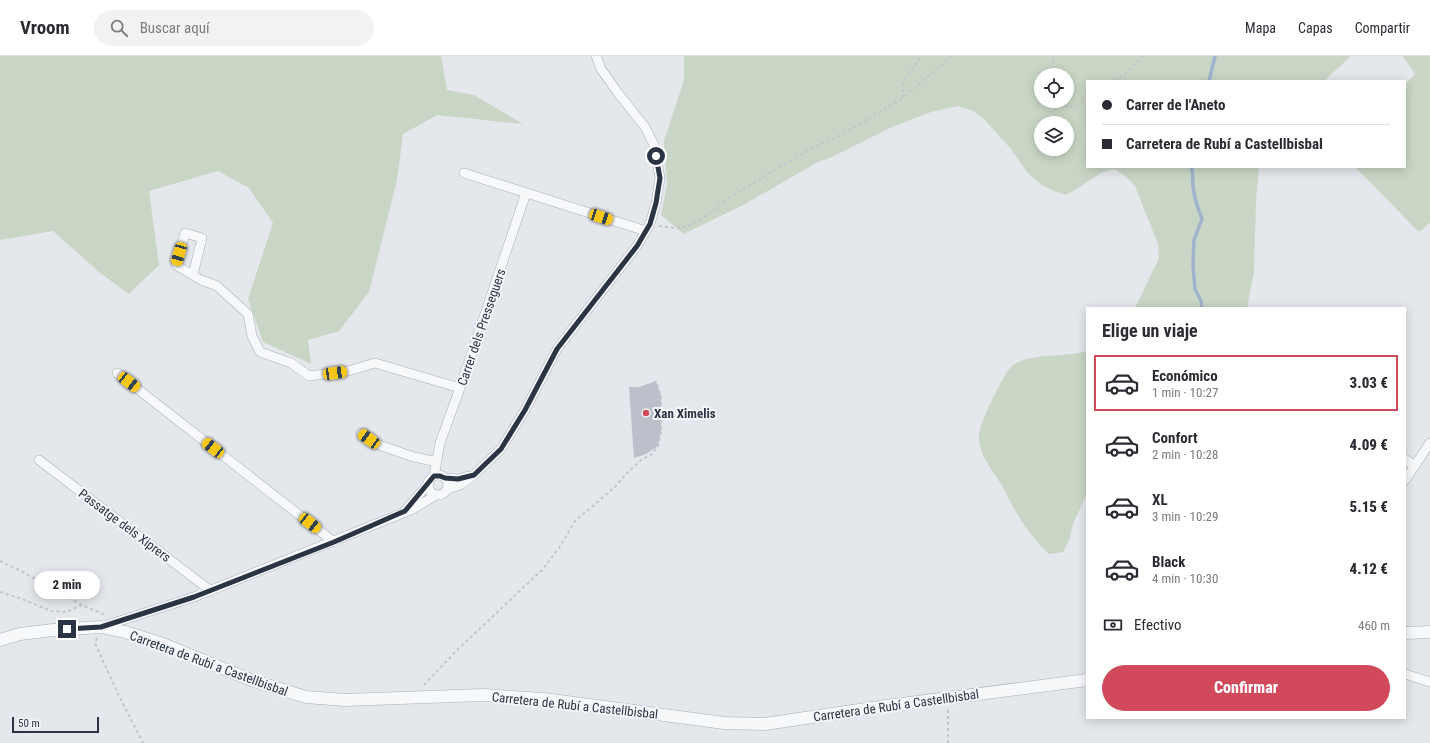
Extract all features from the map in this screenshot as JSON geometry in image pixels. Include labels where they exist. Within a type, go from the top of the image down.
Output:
[{"type":"street","points":[[101,627],[211,591],[334,542],[418,506],[436,495],[444,493],[448,489],[460,485],[474,475],[501,449],[525,410],[557,349],[637,246],[648,228],[656,203],[660,178],[654,145],[645,127],[601,69],[596,56]]},
{"type":"street","points":[[464,173],[526,193],[648,228]]},
{"type":"street","name":"Carrer dels Presseguers","points":[[438,478],[440,467],[437,462],[440,442],[460,388],[526,193]]},
{"type":"street","points":[[194,275],[201,280],[217,286],[248,314],[252,336],[260,352],[291,363],[309,376],[348,371],[375,363],[460,388]]},
{"type":"street","points":[[117,373],[334,542]]},
{"type":"street","points":[[361,433],[376,444],[414,457],[437,462]]},
{"type":"street","points":[[1406,479],[1430,444]]},
{"type":"street","name":"Passatge dels Xiprers","points":[[39,460],[211,591]]},
{"type":"street","points":[[1406,460],[1415,466]]},
{"type":"street","points":[[405,511],[438,478],[458,479],[474,475]]},
{"type":"street","points":[[438,478],[448,483],[448,489]]},
{"type":"street","points":[[436,495],[429,489],[438,478]]},
{"type":"street","name":"Carretera de Rubí a Castellbisbal","points":[[0,640],[20,634],[46,630],[101,627],[125,632],[163,644],[251,680],[306,697],[346,700],[483,695],[544,699],[724,723],[765,724],[886,706],[1086,680]]},
{"type":"street","points":[[1406,633],[1430,632]]},
{"type":"street","points":[[1406,674],[1430,682]]},
{"type":"path","points":[[902,99],[904,81],[921,56]]},
{"type":"path","points":[[648,228],[687,227],[704,217],[730,198],[781,167],[810,150],[843,134],[902,99],[952,56]]},
{"type":"path","points":[[1052,68],[1054,56]]},
{"type":"path","points":[[1116,80],[1125,74],[1143,56]]},
{"type":"path","points":[[1074,106],[1086,99]]},
{"type":"path","points":[[414,698],[456,651],[542,570],[559,548],[575,522],[614,488],[641,460],[652,454],[658,446],[661,431],[661,396],[656,381]]},
{"type":"path","points":[[0,561],[82,605],[118,622]]},
{"type":"path","points":[[0,592],[51,611],[66,612],[82,605]]},
{"type":"path","points":[[101,627],[96,643],[118,694],[143,743]]},
{"type":"path","points":[[948,698],[948,743]]},
{"type":"green space","points":[[0,56],[441,56],[447,90],[474,95],[523,124],[437,115],[403,134],[397,180],[369,292],[339,331],[308,340],[311,364],[263,342],[248,299],[273,223],[249,188],[218,171],[149,191],[159,265],[129,294],[100,273],[53,231],[0,240]]},
{"type":"green space","points":[[684,56],[1351,56],[1325,80],[1086,80],[1086,168],[1259,168],[1256,201],[1254,272],[1247,307],[1135,307],[1159,258],[1158,244],[1135,186],[1125,176],[1114,169],[1101,173],[1066,195],[1054,191],[1042,185],[1027,172],[1011,149],[982,117],[971,110],[958,106],[931,112],[892,127],[830,158],[818,162],[745,204],[684,234],[661,215],[667,185],[664,141],[684,80]]},
{"type":"green space","points":[[1403,56],[1430,56],[1430,223],[1419,232],[1356,168],[1406,168],[1406,83],[1415,74]]},
{"type":"green space","points":[[1086,351],[1086,495],[1073,524],[1069,540],[1063,552],[1049,554],[1023,524],[983,455],[979,442],[979,435],[992,400],[1011,367],[1026,359]]},
{"type":"building","name":"Xan Ximelis","points":[[656,381],[661,396],[661,431],[658,446],[646,454],[634,458],[629,387],[639,387]]},
{"type":"waterway","points":[[1209,80],[1215,56]]},
{"type":"waterway","points":[[1191,168],[1194,194],[1202,219],[1194,240],[1193,265],[1195,289],[1201,301],[1202,307]]},
{"type":"place","name":"Xan Ximelis","points":[[646,413]]},
{"type":"route","points":[[67,629],[101,627],[194,597],[334,542],[405,511],[434,476],[458,479],[474,475],[501,449],[525,410],[557,349],[637,246],[646,232],[656,203],[660,178],[656,156]]}]
